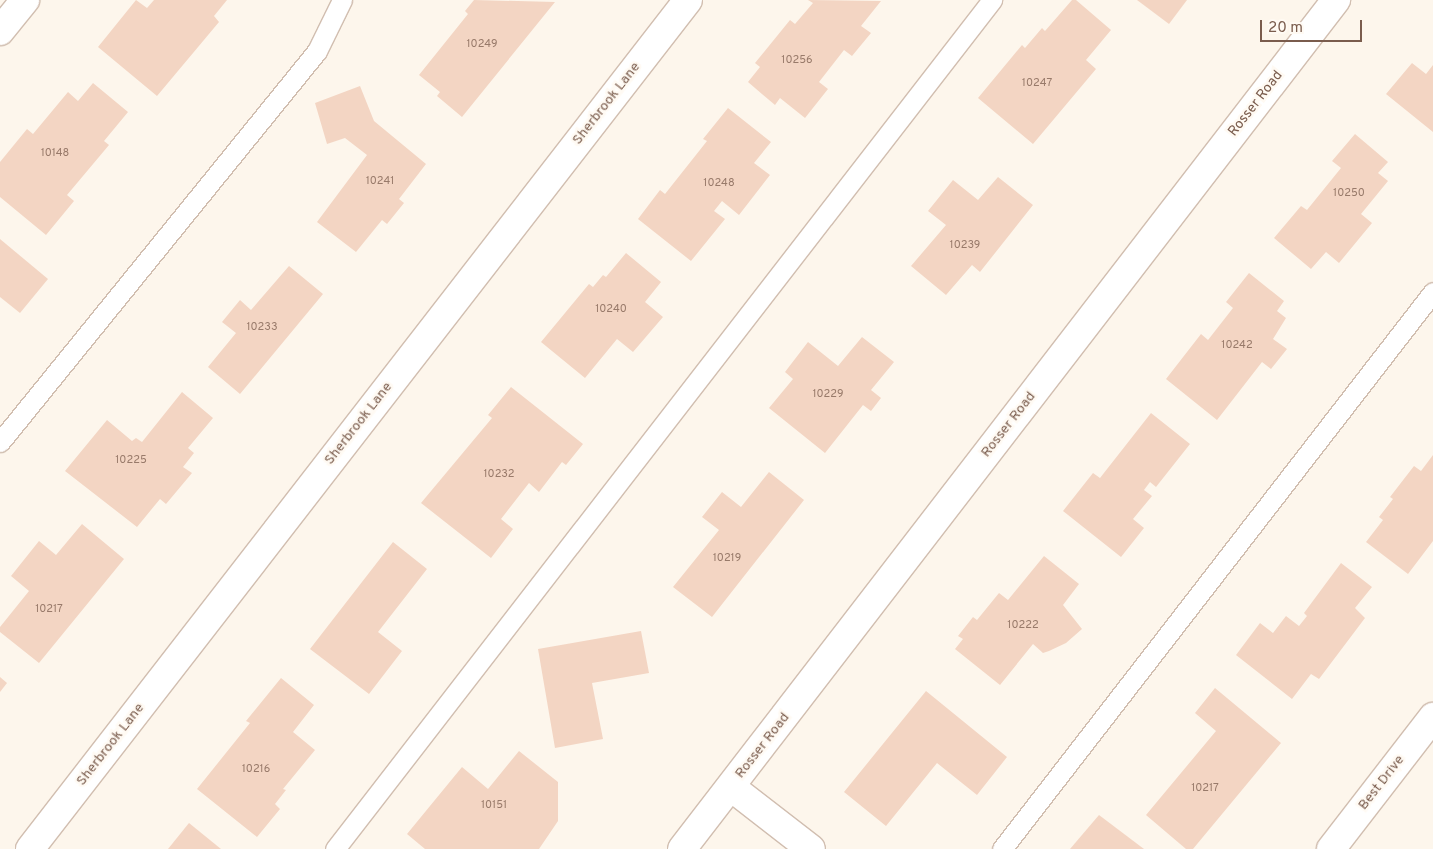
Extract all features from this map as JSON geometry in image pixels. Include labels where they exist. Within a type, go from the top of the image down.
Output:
[{"type":"street","points":[[0,32],[25,0]]},
{"type":"street","name":"Sherbrook Lane","points":[[30,849],[688,0]]},
{"type":"street","name":"Rosser Road","points":[[682,849],[1336,0]]},
{"type":"street","name":"Best Drive","points":[[1331,849],[1433,717]]},
{"type":"street","points":[[731,787],[811,849]]},
{"type":"lane","points":[[0,442],[317,50],[342,0]]},
{"type":"lane","points":[[335,849],[992,0]]},
{"type":"lane","points":[[1002,849],[1433,292]]},
{"type":"building","points":[[136,0],[147,8],[154,0],[227,0],[214,16],[219,22],[157,96],[98,47]]},
{"type":"building","points":[[474,0],[555,2],[462,117],[437,96],[440,92],[419,75],[468,14],[465,11]]},
{"type":"building","points":[[808,0],[881,1],[861,26],[871,33],[852,56],[844,50],[819,82],[828,89],[805,118],[780,98],[775,105],[748,82],[760,67],[755,63],[790,20],[795,24],[813,3]]},
{"type":"building","points":[[1072,0],[1076,0],[1111,30],[1086,60],[1096,69],[1033,144],[978,98],[1022,45],[1025,48],[1042,28],[1045,31]]},
{"type":"building","points":[[1137,0],[1187,0],[1169,24]]},
{"type":"building","points":[[1412,63],[1426,74],[1433,65],[1433,132],[1386,94]]},
{"type":"building","points":[[93,83],[128,112],[104,141],[109,145],[67,195],[74,201],[46,235],[0,197],[0,162],[27,129],[33,134],[68,92],[78,101]]},
{"type":"building","points":[[360,86],[374,121],[426,164],[399,199],[404,203],[387,224],[382,220],[356,252],[317,222],[367,155],[345,138],[327,144],[315,103]]},
{"type":"building","points":[[728,108],[771,142],[754,163],[770,175],[739,215],[722,201],[714,211],[725,219],[691,261],[638,219],[660,190],[665,194],[707,141],[703,139]]},
{"type":"building","points":[[1355,134],[1388,162],[1378,173],[1388,181],[1361,214],[1372,223],[1339,263],[1326,252],[1311,269],[1274,238],[1301,206],[1307,210],[1341,168],[1332,161]]},
{"type":"building","points":[[998,177],[1033,205],[980,272],[972,265],[946,295],[911,266],[946,225],[928,211],[953,180],[978,200]]},
{"type":"building","points":[[0,239],[48,279],[20,313],[0,297]]},
{"type":"building","points":[[626,253],[661,282],[645,302],[663,317],[633,352],[617,339],[585,378],[541,342],[589,284],[593,287],[603,275],[606,277]]},
{"type":"building","points":[[289,266],[323,294],[240,394],[208,367],[236,333],[222,322],[240,300],[251,310]]},
{"type":"building","points":[[1249,273],[1284,301],[1277,311],[1286,318],[1273,339],[1287,349],[1271,369],[1262,362],[1217,420],[1166,379],[1201,334],[1208,340],[1233,308],[1226,302]]},
{"type":"building","points":[[862,337],[894,362],[871,390],[881,398],[871,411],[863,405],[825,453],[769,408],[793,379],[785,372],[808,342],[838,366]]},
{"type":"building","points":[[511,387],[583,444],[566,465],[562,462],[539,492],[529,483],[501,519],[513,529],[491,558],[421,503],[492,418],[488,415]]},
{"type":"building","points":[[182,392],[213,418],[188,448],[194,453],[183,467],[192,473],[166,504],[160,499],[137,527],[65,471],[107,420],[132,441],[136,438],[142,442]]},
{"type":"building","points":[[1151,413],[1190,444],[1156,487],[1150,482],[1144,490],[1152,496],[1133,519],[1144,528],[1121,557],[1063,511],[1093,473],[1100,478]]},
{"type":"building","points":[[1433,455],[1433,541],[1408,574],[1366,542],[1383,520],[1379,517],[1393,499],[1390,497],[1414,466],[1421,471]]},
{"type":"building","points":[[769,472],[804,500],[712,617],[673,587],[719,530],[702,517],[722,492],[741,507]]},
{"type":"building","points":[[82,524],[124,559],[39,663],[0,632],[0,627],[29,591],[11,576],[39,541],[56,555]]},
{"type":"building","points":[[393,542],[427,569],[378,632],[402,651],[369,694],[310,649]]},
{"type":"building","points":[[1044,556],[1079,584],[1063,605],[1082,629],[1066,643],[1043,653],[1033,644],[1000,685],[955,649],[963,639],[958,636],[973,617],[977,620],[999,593],[1008,600]]},
{"type":"building","points":[[1341,563],[1372,587],[1355,608],[1365,618],[1319,679],[1311,674],[1292,699],[1236,655],[1260,623],[1273,633],[1286,616],[1299,626],[1307,616],[1304,613]]},
{"type":"building","points":[[641,631],[649,673],[592,683],[603,739],[555,748],[538,649]]},
{"type":"building","points":[[0,677],[7,683],[0,692]]},
{"type":"building","points":[[281,678],[314,705],[293,732],[315,750],[283,789],[286,790],[275,804],[280,809],[257,837],[197,789],[250,723],[246,721]]},
{"type":"building","points":[[1215,688],[1281,743],[1193,849],[1186,849],[1146,815],[1216,731],[1195,713]]},
{"type":"building","points":[[926,691],[1007,757],[977,795],[937,763],[886,826],[844,792]]},
{"type":"building","points":[[519,751],[558,782],[558,821],[539,849],[425,849],[407,834],[462,767],[488,789]]},
{"type":"building","points":[[1099,815],[1144,849],[1070,849]]},
{"type":"building","points":[[189,823],[221,849],[168,849]]}]
